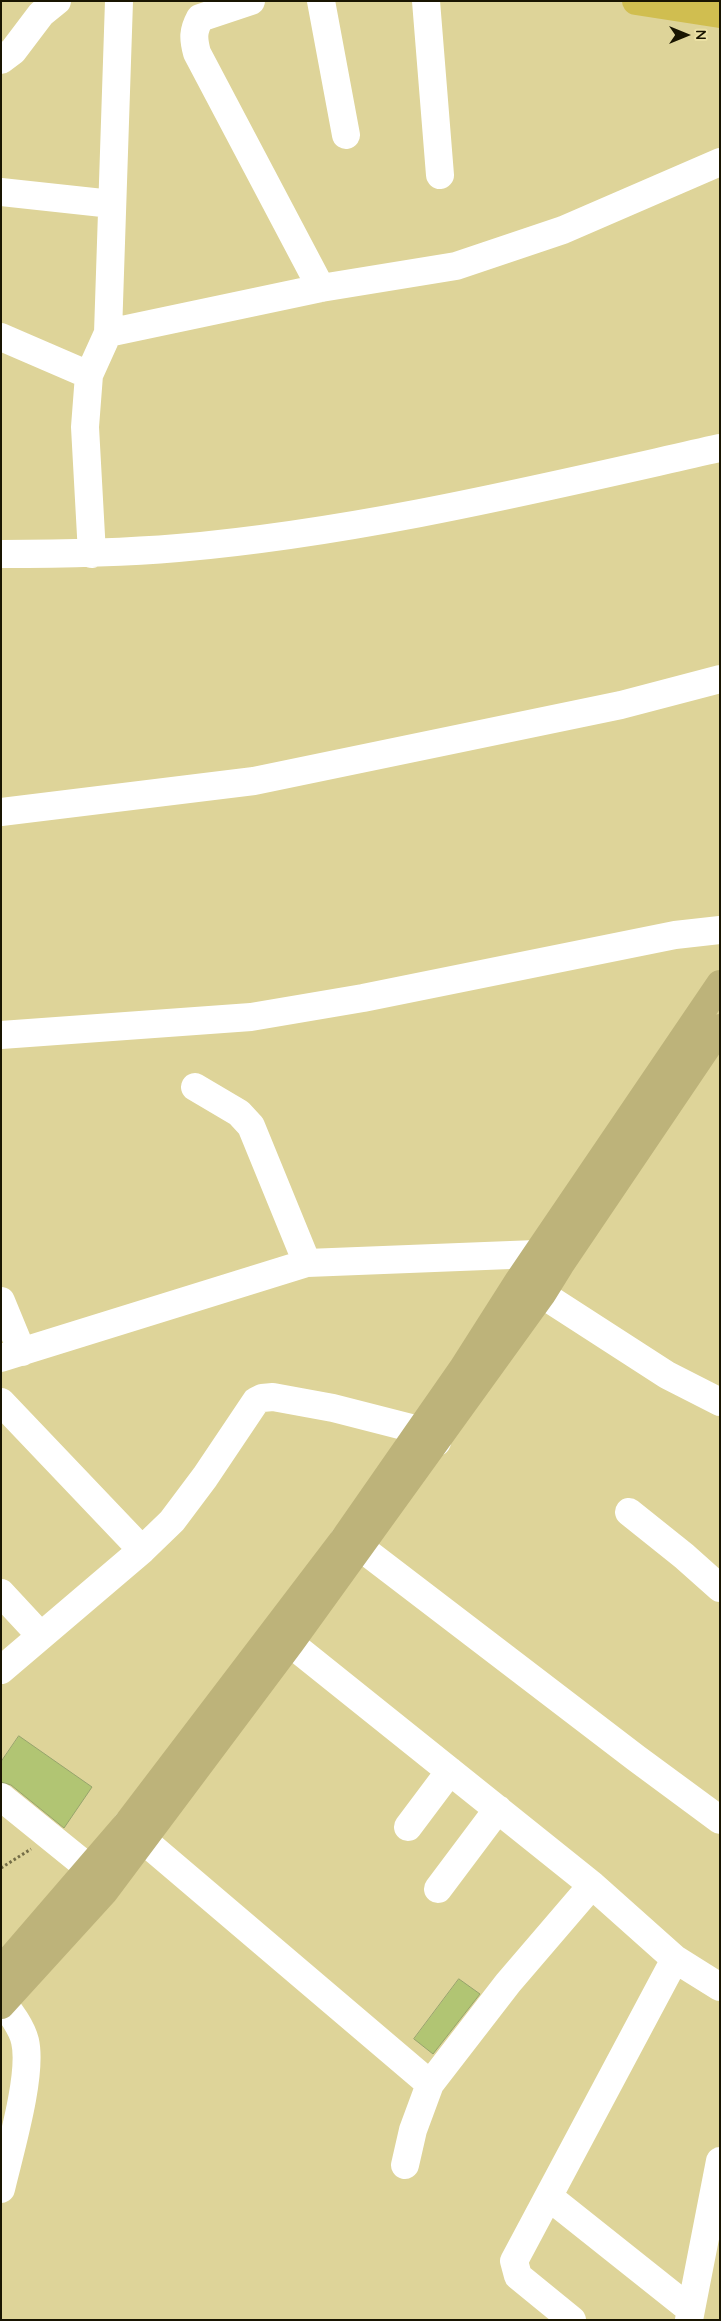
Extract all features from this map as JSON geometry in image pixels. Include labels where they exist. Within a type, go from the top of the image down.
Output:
[{"type":"highway","points":[[636,1],[720,14]]},
{"type":"main road","points":[[471,1377],[519,1280],[548,1260],[713,1023],[720,984]]},
{"type":"main road","points":[[2,2003],[104,1892],[135,1831],[283,1637],[471,1377],[542,1294],[548,1260]]},
{"type":"main road","points":[[1,1970],[90,1869],[135,1831]]},
{"type":"street","points":[[1,60],[13,51],[41,14],[56,1]]},
{"type":"street","points":[[92,554],[85,427],[89,375],[108,333],[119,1]]},
{"type":"street","points":[[250,1],[200,18],[193,31],[193,40],[201,61],[321,288]]},
{"type":"street","points":[[321,1],[346,135]]},
{"type":"street","points":[[421,2],[440,175]]},
{"type":"street","points":[[108,333],[321,288],[456,266],[563,230],[720,162]]},
{"type":"street","points":[[1,192],[112,204]]},
{"type":"street","points":[[1,337],[89,375]]},
{"type":"street","points":[[1,554],[92,554],[180,548],[280,535],[414,514],[720,448]]},
{"type":"street","points":[[1,812],[254,780],[621,705],[720,679]]},
{"type":"street","points":[[1,1036],[251,1017],[363,998],[676,935],[720,930]]},
{"type":"street","points":[[195,1087],[239,1113],[251,1126],[306,1263]]},
{"type":"street","points":[[1,1301],[12,1355],[306,1263],[548,1260]]},
{"type":"street","points":[[519,1280],[668,1375],[720,1402]]},
{"type":"street","points":[[1,1670],[142,1550],[172,1522],[256,1401],[272,1397],[333,1408],[428,1436]]},
{"type":"street","points":[[1,1402],[142,1550]]},
{"type":"street","points":[[629,1512],[720,1588]]},
{"type":"street","points":[[352,1543],[720,1820]]},
{"type":"street","points":[[1,1593],[40,1635]]},
{"type":"street","points":[[283,1637],[592,1885],[676,1959],[720,1987]]},
{"type":"street","points":[[408,1827],[450,1771]]},
{"type":"street","points":[[1,1797],[90,1869]]},
{"type":"street","points":[[438,1889],[498,1809]]},
{"type":"street","points":[[135,1831],[430,2084]]},
{"type":"street","points":[[405,2165],[413,2130],[430,2084],[508,1983],[592,1885]]},
{"type":"street","points":[[572,2320],[518,2276],[514,2261],[676,1959]]},
{"type":"street","points":[[1,2189],[20,2105],[27,2058],[25,2041],[20,2030],[2,2003]]},
{"type":"street","points":[[549,2197],[690,2315],[719,2165]]},
{"type":"path","points":[[1,1868],[50,1836]]},
{"type":"building","points":[[19,1736],[92,1787],[64,1828],[11,1785],[1,1782],[1,1762]]},
{"type":"building","points":[[459,1979],[480,1994],[433,2054],[414,2039]]}]
